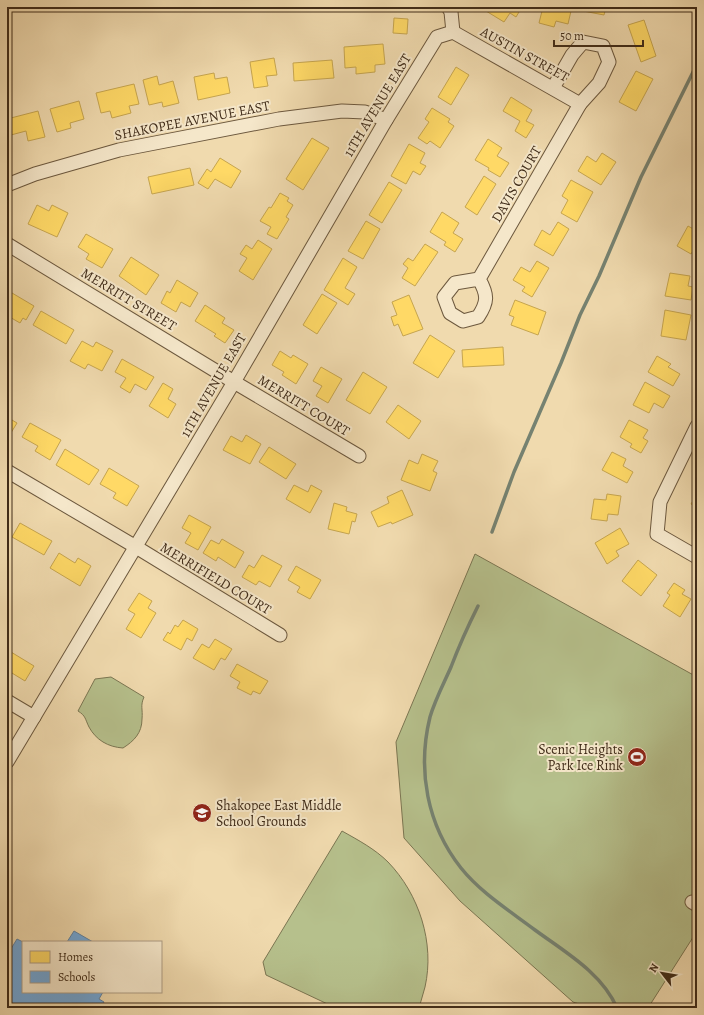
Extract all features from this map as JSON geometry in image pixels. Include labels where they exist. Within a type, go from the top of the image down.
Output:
[{"type":"street","points":[[448,7],[451,12],[453,32]]},
{"type":"street","name":"AUSTIN STREET","points":[[453,32],[580,104]]},
{"type":"street","name":"11TH AVENUE EAST","points":[[7,762],[234,382],[386,120],[437,37],[453,32]]},
{"type":"street","name":"DAVIS COURT","points":[[479,279],[580,104],[599,83],[609,62],[603,46],[583,42],[572,56],[553,88]]},
{"type":"street","name":"SHAKOPEE AVENUE EAST","points":[[7,185],[34,174],[119,150],[279,119],[342,110],[365,112],[386,120]]},
{"type":"street","name":"MERRITT STREET","points":[[7,244],[234,382]]},
{"type":"street","name":"MERRITT COURT","points":[[234,382],[359,456]]},
{"type":"street","points":[[697,426],[660,502],[657,534],[697,557]]},
{"type":"street","name":"MERRIFIELD COURT","points":[[7,471],[136,547],[280,635]]},
{"type":"street","points":[[7,701],[34,717]]},
{"type":"green space","points":[[475,554],[697,677],[697,931],[648,1008],[592,1008],[573,1002],[460,901],[404,838],[396,742]]},
{"type":"green space","points":[[111,677],[144,697],[142,705],[141,728],[137,736],[123,748],[107,744],[95,736],[84,716],[78,711],[95,679]]},
{"type":"green space","points":[[342,831],[383,857],[399,875],[416,904],[422,920],[428,953],[428,970],[419,1008],[336,1008],[266,975],[263,962]]},
{"type":"building: Homes","points":[[489,7],[522,7],[516,17],[510,13],[504,22],[486,11]]},
{"type":"building: Homes","points":[[543,7],[559,7],[571,11],[568,24],[556,21],[554,27],[539,23]]},
{"type":"building: Homes","points":[[584,7],[606,7],[604,15],[583,11]]},
{"type":"building: Homes","points":[[394,18],[408,19],[407,34],[393,33]]},
{"type":"building: Homes","points":[[644,20],[656,56],[641,62],[628,25]]},
{"type":"building: Homes","points":[[383,44],[385,64],[375,65],[375,72],[356,74],[356,67],[345,68],[344,47]]},
{"type":"building: Homes","points":[[274,58],[277,75],[266,76],[268,86],[254,88],[250,62]]},
{"type":"building: Homes","points":[[332,60],[334,78],[294,81],[293,63]]},
{"type":"building: Homes","points":[[456,67],[469,75],[451,105],[438,97]]},
{"type":"building: Homes","points":[[636,71],[653,79],[636,111],[619,102]]},
{"type":"building: Homes","points":[[214,73],[215,79],[227,77],[230,93],[198,100],[194,77]]},
{"type":"building: Homes","points":[[157,76],[159,85],[173,81],[179,103],[163,107],[162,102],[149,105],[143,80]]},
{"type":"building: Homes","points":[[134,84],[139,104],[129,106],[131,113],[112,118],[110,111],[101,113],[96,93]]},
{"type":"building: Homes","points":[[511,97],[532,110],[526,121],[534,125],[526,138],[515,131],[520,121],[503,111]]},
{"type":"building: Homes","points":[[79,101],[84,119],[70,123],[71,128],[57,132],[50,109]]},
{"type":"building: Homes","points":[[432,108],[450,119],[448,122],[454,126],[440,148],[430,141],[427,144],[418,138],[429,122],[425,119]]},
{"type":"building: Homes","points":[[38,111],[45,137],[28,141],[26,131],[7,136],[7,119]]},
{"type":"building: Homes","points":[[312,138],[329,148],[303,190],[286,179]]},
{"type":"building: Homes","points":[[488,139],[502,148],[497,156],[509,163],[500,177],[488,170],[489,168],[475,160]]},
{"type":"building: Homes","points":[[409,144],[425,153],[420,163],[426,166],[420,175],[413,171],[406,184],[391,176]]},
{"type":"building: Homes","points":[[602,153],[616,162],[601,185],[578,171],[587,156],[596,162]]},
{"type":"building: Homes","points":[[220,158],[241,171],[231,188],[215,179],[208,189],[198,183],[207,169],[211,172]]},
{"type":"building: Homes","points":[[190,168],[194,185],[152,194],[148,177]]},
{"type":"building: Homes","points":[[484,176],[496,184],[477,215],[465,207]]},
{"type":"building: Homes","points":[[571,180],[593,192],[577,222],[561,213],[568,200],[562,196]]},
{"type":"building: Homes","points":[[389,182],[402,190],[382,223],[369,215]]},
{"type":"building: Homes","points":[[280,193],[289,198],[287,201],[293,205],[286,217],[289,219],[277,239],[267,234],[271,227],[260,221],[269,207],[271,208]]},
{"type":"building: Homes","points":[[37,205],[49,211],[52,205],[68,213],[57,237],[28,224]]},
{"type":"building: Homes","points":[[442,212],[459,223],[453,233],[463,239],[455,252],[444,245],[446,242],[430,232]]},
{"type":"building: Homes","points":[[366,221],[380,229],[363,259],[348,251]]},
{"type":"building: Homes","points":[[558,222],[569,229],[553,256],[534,245],[542,230],[550,235]]},
{"type":"building: Homes","points":[[688,226],[697,231],[697,251],[694,249],[691,254],[677,246]]},
{"type":"building: Homes","points":[[86,234],[113,249],[102,268],[86,259],[89,254],[78,247]]},
{"type":"building: Homes","points":[[258,240],[272,249],[253,280],[239,271],[247,258],[240,254],[246,245],[252,249]]},
{"type":"building: Homes","points":[[425,244],[438,252],[415,286],[402,278],[408,268],[403,264],[408,258],[413,261]]},
{"type":"building: Homes","points":[[131,257],[159,275],[146,295],[119,276]]},
{"type":"building: Homes","points":[[343,258],[357,267],[345,288],[355,294],[348,305],[324,290]]},
{"type":"building: Homes","points":[[537,261],[549,268],[532,297],[522,291],[525,287],[513,280],[521,267],[530,272]]},
{"type":"building: Homes","points":[[670,273],[690,276],[688,286],[693,287],[691,300],[665,296]]},
{"type":"building: Homes","points":[[177,280],[198,293],[190,307],[181,302],[176,312],[161,303],[167,291],[170,293]]},
{"type":"building: Homes","points":[[7,290],[34,306],[26,320],[23,318],[20,323],[8,316],[10,311],[7,309]]},
{"type":"building: Homes","points":[[322,294],[337,303],[317,334],[303,325]]},
{"type":"building: Homes","points":[[409,295],[423,329],[403,336],[398,324],[394,326],[391,317],[397,315],[392,302]]},
{"type":"building: Homes","points":[[515,300],[546,312],[538,335],[511,325],[514,317],[509,315]]},
{"type":"building: Homes","points":[[205,305],[225,318],[222,323],[234,330],[225,343],[214,336],[216,334],[195,321]]},
{"type":"building: Homes","points":[[665,310],[691,315],[686,340],[661,336]]},
{"type":"building: Homes","points":[[41,311],[74,330],[66,344],[33,325]]},
{"type":"building: Homes","points":[[430,335],[455,351],[438,378],[413,363]]},
{"type":"building: Homes","points":[[82,341],[93,347],[96,342],[113,351],[102,371],[88,364],[85,369],[70,361]]},
{"type":"building: Homes","points":[[503,347],[504,365],[463,367],[462,350]]},
{"type":"building: Homes","points":[[280,351],[291,358],[293,355],[308,364],[296,384],[282,375],[284,372],[272,365]]},
{"type":"building: Homes","points":[[657,356],[671,364],[668,367],[680,374],[673,386],[648,372]]},
{"type":"building: Homes","points":[[122,359],[154,377],[146,390],[135,384],[130,393],[120,387],[126,378],[115,372]]},
{"type":"building: Homes","points":[[321,367],[342,379],[328,403],[316,396],[322,386],[313,381]]},
{"type":"building: Homes","points":[[363,372],[387,387],[370,414],[346,400]]},
{"type":"building: Homes","points":[[645,382],[670,396],[663,408],[654,403],[649,413],[633,405]]},
{"type":"building: Homes","points":[[163,383],[173,389],[168,399],[176,404],[168,418],[149,406]]},
{"type":"building: Homes","points":[[398,405],[421,421],[409,439],[386,422]]},
{"type":"building: Homes","points":[[7,409],[11,412],[7,417]]},
{"type":"building: Homes","points":[[7,417],[17,423],[9,436],[7,434]]},
{"type":"building: Homes","points":[[629,420],[648,430],[643,438],[648,441],[641,453],[630,447],[632,444],[620,437]]},
{"type":"building: Homes","points":[[30,423],[61,440],[50,460],[35,451],[38,446],[22,437]]},
{"type":"building: Homes","points":[[246,435],[261,444],[250,464],[223,450],[231,436],[242,442]]},
{"type":"building: Homes","points":[[269,447],[296,464],[286,479],[259,462]]},
{"type":"building: Homes","points":[[65,449],[99,470],[89,485],[56,465]]},
{"type":"building: Homes","points":[[612,452],[626,459],[623,466],[633,472],[627,483],[602,470]]},
{"type":"building: Homes","points":[[422,454],[438,461],[433,471],[437,473],[430,491],[401,480],[409,460],[418,464]]},
{"type":"building: Homes","points":[[109,468],[139,486],[127,506],[113,498],[116,493],[100,484]]},
{"type":"building: Homes","points":[[294,485],[308,492],[311,485],[322,491],[310,513],[286,499]]},
{"type":"building: Homes","points":[[402,490],[413,515],[392,524],[391,522],[378,527],[371,512],[389,503],[387,497]]},
{"type":"building: Homes","points":[[607,494],[621,496],[618,515],[608,514],[607,521],[591,519],[594,499],[606,500]]},
{"type":"building: Homes","points":[[697,494],[697,508],[691,504]]},
{"type":"building: Homes","points":[[334,503],[347,507],[346,511],[357,514],[355,522],[352,521],[349,534],[328,529]]},
{"type":"building: Homes","points":[[189,515],[211,527],[198,550],[185,543],[191,533],[182,528]]},
{"type":"building: Homes","points":[[20,523],[52,541],[44,555],[12,537]]},
{"type":"building: Homes","points":[[620,528],[629,544],[616,551],[619,556],[607,564],[595,543]]},
{"type":"building: Homes","points":[[222,539],[244,552],[235,568],[218,557],[216,561],[203,553],[211,540],[219,544]]},
{"type":"building: Homes","points":[[59,553],[75,563],[78,558],[91,566],[80,586],[50,568]]},
{"type":"building: Homes","points":[[262,555],[282,566],[270,587],[259,581],[256,585],[242,577],[249,565],[254,568]]},
{"type":"building: Homes","points":[[638,560],[657,575],[641,596],[622,581]]},
{"type":"building: Homes","points":[[296,566],[321,580],[310,599],[297,592],[300,587],[288,580]]},
{"type":"building: Homes","points":[[674,583],[685,590],[682,594],[691,599],[680,617],[663,606],[670,595],[667,593]]},
{"type":"building: Homes","points":[[139,593],[152,601],[148,608],[156,613],[141,638],[126,629],[135,614],[128,610]]},
{"type":"building: Homes","points":[[183,620],[198,629],[192,641],[187,638],[181,650],[163,640],[168,632],[170,634],[175,625],[178,627]]},
{"type":"building: Homes","points":[[215,639],[232,649],[225,660],[221,658],[214,670],[193,658],[202,644],[209,648]]},
{"type":"building: Homes","points":[[11,652],[34,666],[25,681],[7,670],[7,659]]},
{"type":"building: Homes","points":[[237,664],[268,681],[260,694],[253,691],[251,695],[237,688],[240,682],[230,676]]},
{"type":"building: Schools","points":[[74,931],[91,941],[68,941]]},
{"type":"building: Schools","points":[[17,939],[22,942],[22,993],[102,993],[99,999],[104,1002],[101,1008],[7,1008],[7,951],[9,952]]},
{"type":"waterway","points":[[492,532],[514,472],[580,315],[599,276],[641,177],[697,64]]},
{"type":"waterway","points":[[478,606],[460,644],[430,717],[426,737],[425,777],[433,815],[440,834],[449,851],[461,868],[477,886],[582,964],[602,984],[617,1008]]},
{"type":"place","name":"Scenic Heights Park Ice Rink","points":[[637,757]]},
{"type":"place","name":"Shakopee East Middle School Grounds","points":[[202,813]]}]
